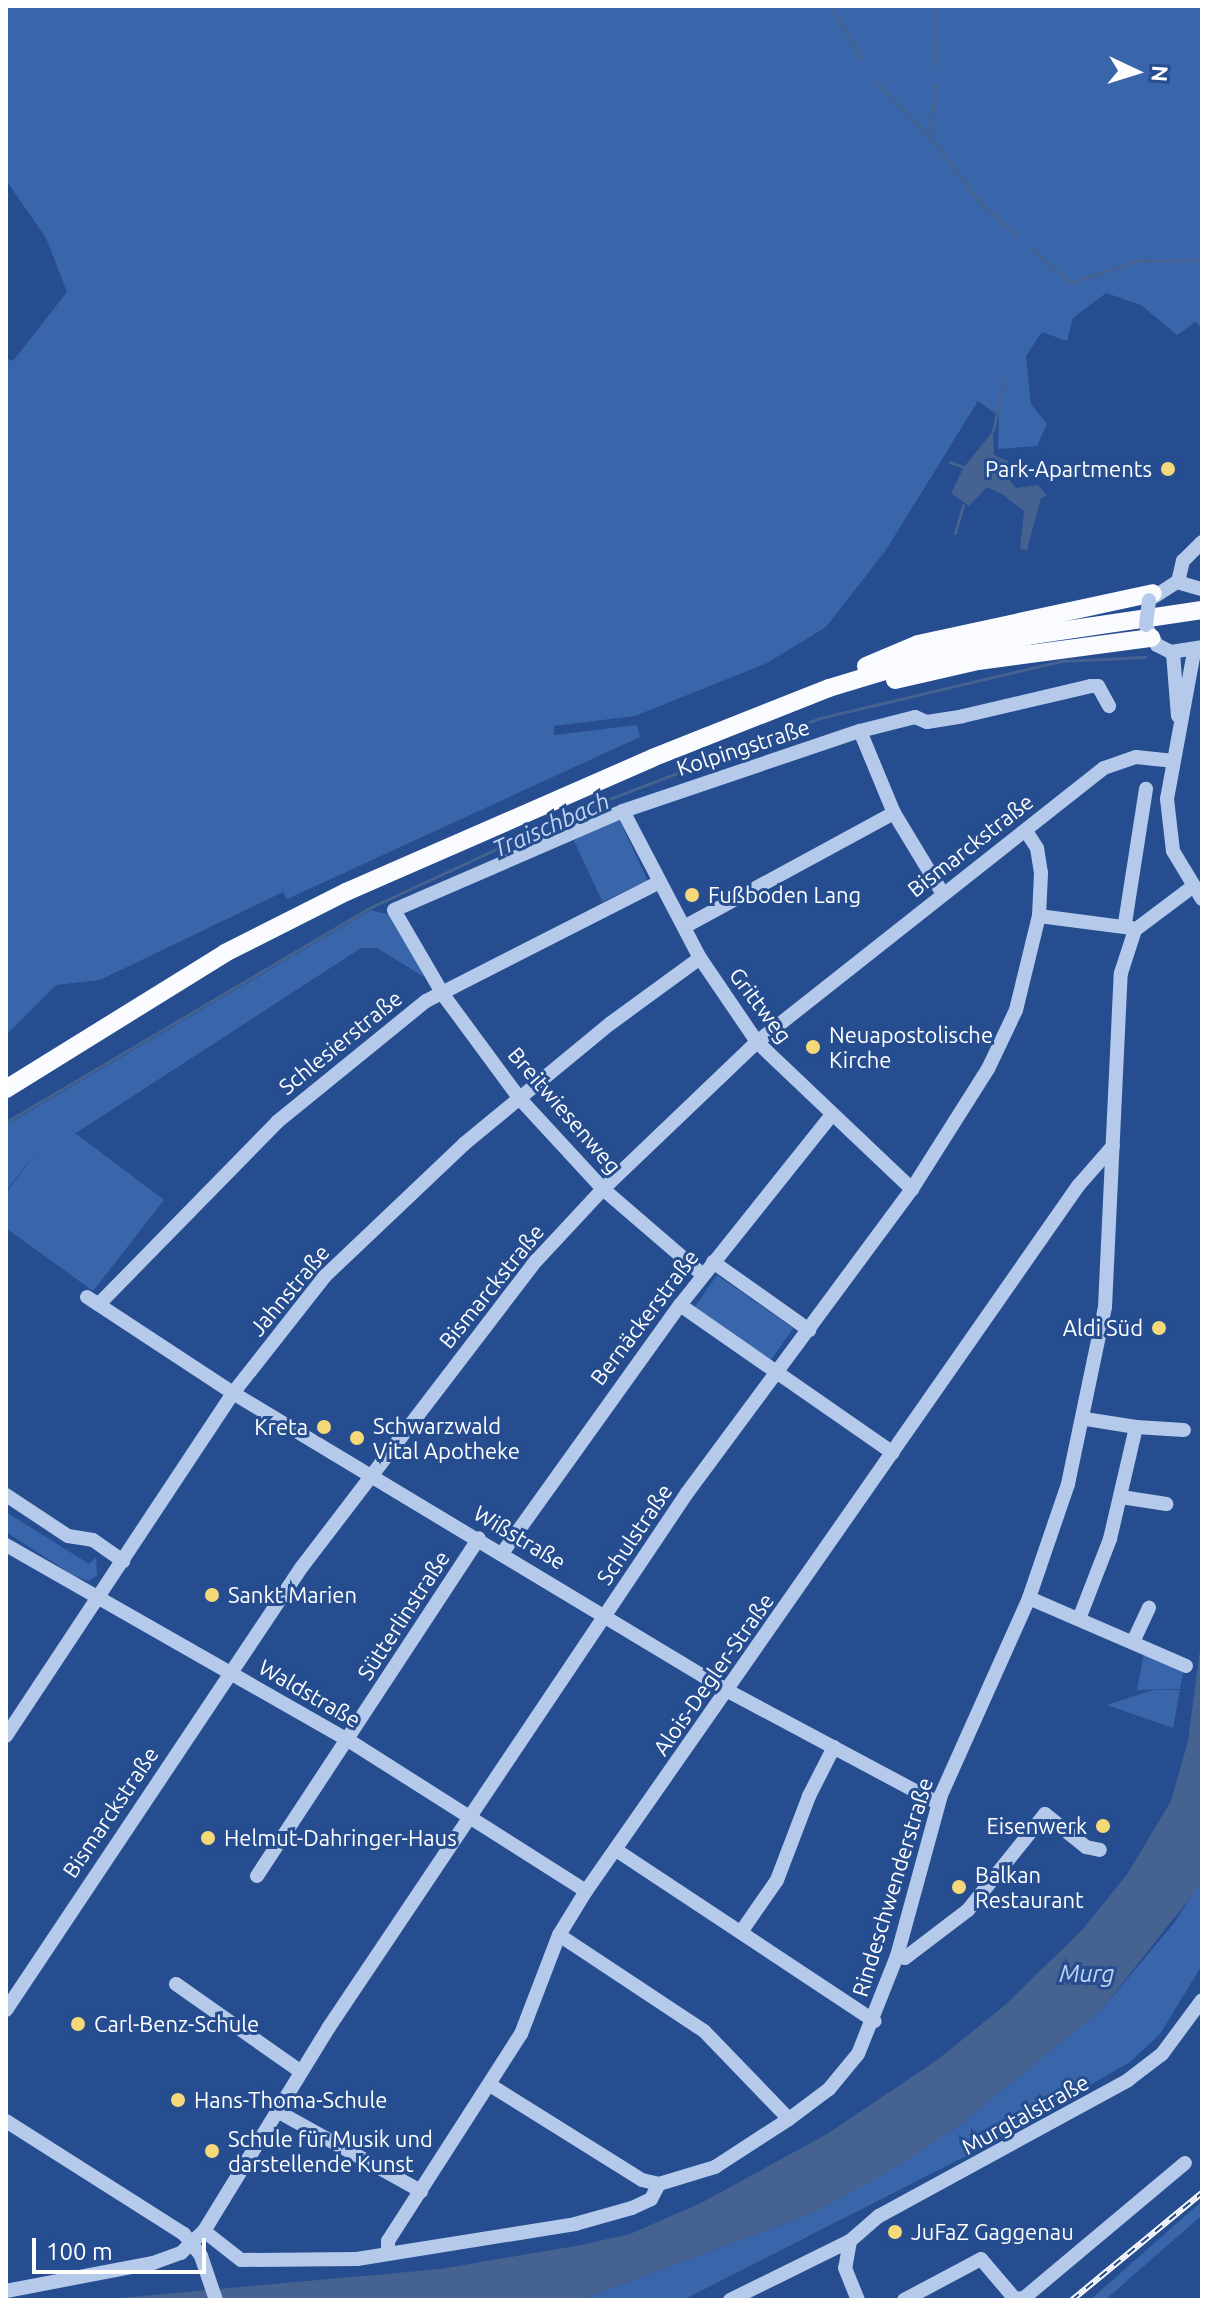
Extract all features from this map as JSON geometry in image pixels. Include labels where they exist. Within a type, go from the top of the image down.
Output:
[{"type":"main road","points":[[6,1089],[173,983],[346,892],[652,758],[829,688],[918,644],[1151,597]]},
{"type":"main road","points":[[829,688],[1033,635],[1202,610]]},
{"type":"main road","points":[[829,688],[869,686],[978,661],[1149,632]]},
{"type":"street","points":[[1178,582],[1183,561],[1202,542]]},
{"type":"street","points":[[1039,916],[1130,927],[1197,894],[1168,829],[1178,687],[1173,653],[1149,632],[1151,597],[1178,582],[1202,589]]},
{"type":"street","points":[[1173,653],[1198,649],[1173,755]]},
{"type":"street","name":"Kolpingstraße","points":[[394,910],[623,811],[860,731],[915,717],[927,722],[951,718],[1091,686],[1098,686],[1109,706]]},
{"type":"street","points":[[860,731],[894,813],[943,894]]},
{"type":"street","name":"Bismarckstraße","points":[[6,2010],[230,1672],[372,1473],[536,1261],[603,1189],[757,1042],[943,894],[1119,760],[1173,755]]},
{"type":"street","points":[[1130,927],[1146,789]]},
{"type":"street","name":"Grittweg","points":[[623,811],[658,883],[700,958],[757,1042],[831,1116],[912,1189]]},
{"type":"street","points":[[684,927],[894,813]]},
{"type":"street","name":"Schulstraße","points":[[6,2291],[153,2263],[181,2253],[204,2231],[300,2071],[687,1493],[912,1189],[988,1069],[1016,1010],[1039,916],[1041,873],[1037,848],[1026,831]]},
{"type":"street","name":"Schlesierstraße","points":[[93,1300],[277,1122],[414,1010],[658,883]]},
{"type":"street","name":"Breitwiesenweg","points":[[394,910],[444,996],[520,1099],[603,1189],[703,1275]]},
{"type":"street","name":"Rindeschwenderstraße","points":[[204,2231],[241,2260],[357,2259],[388,2251],[575,2224],[632,2208],[651,2199],[659,2184],[715,2167],[789,2119],[853,2061],[874,2021],[897,1956],[938,1803],[1029,1598],[1085,1419],[1105,1307],[1117,1007],[1130,927]]},
{"type":"street","name":"Jahnstraße","points":[[6,1736],[233,1393],[325,1276],[407,1195],[520,1099],[700,958]]},
{"type":"street","name":"Bernäckerstraße","points":[[503,1552],[680,1305],[831,1116]]},
{"type":"street","name":"Alois-Degler-Straße","points":[[388,2251],[388,2241],[490,2085],[541,1991],[559,1935],[586,1891],[1078,1186],[1113,1145]]},
{"type":"street","points":[[713,1262],[809,1330]]},
{"type":"street","name":"Wißstraße","points":[[93,1300],[233,1393],[372,1473],[728,1691],[938,1803]]},
{"type":"street","points":[[680,1305],[893,1453]]},
{"type":"street","points":[[1085,1419],[1184,1430]]},
{"type":"street","points":[[1079,1619],[1121,1497],[1136,1427]]},
{"type":"street","points":[[6,1495],[68,1536],[93,1540],[123,1561]]},
{"type":"street","points":[[1121,1497],[1166,1504]]},
{"type":"street","name":"Sütterlinstraße","points":[[257,1876],[479,1538]]},
{"type":"street","name":"Waldstraße","points":[[6,1545],[348,1740],[586,1891]]},
{"type":"street","points":[[1029,1598],[1186,1666]]},
{"type":"street","points":[[1133,1642],[1149,1607]]},
{"type":"street","points":[[741,1932],[777,1880],[834,1747]]},
{"type":"street","points":[[897,1956],[905,1958],[968,1910],[1045,1814],[1086,1847],[1100,1850]]},
{"type":"street","points":[[616,1850],[874,2021]]},
{"type":"street","points":[[559,1935],[704,2031],[789,2119]]},
{"type":"street","points":[[176,1984],[300,2071]]},
{"type":"street","name":"Murgtalstraße","points":[[730,2300],[850,2241],[879,2216],[1128,2080],[1162,2054],[1202,2000]]},
{"type":"street","points":[[490,2085],[642,2180],[659,2184]]},
{"type":"street","points":[[277,2111],[421,2191]]},
{"type":"street","points":[[6,2121],[192,2242],[209,2273],[216,2300]]},
{"type":"street","points":[[904,2300],[981,2259],[1015,2299],[1024,2298],[1185,2163]]},
{"type":"street","points":[[850,2241],[845,2268],[858,2300]]},
{"type":"shaded area","points":[[6,6],[1202,6],[1202,328],[1195,322],[1177,335],[1141,305],[1106,293],[1073,318],[1067,341],[1042,332],[1026,356],[1031,404],[1047,424],[1037,446],[998,449],[999,416],[978,401],[886,550],[826,627],[767,663],[635,716],[554,726],[554,735],[637,725],[640,737],[287,899],[283,892],[100,980],[56,985],[6,1035],[6,358],[13,361],[67,292],[46,238],[6,180]]},
{"type":"shaded area","points":[[619,819],[648,881],[602,902],[574,840]]},
{"type":"shaded area","points":[[371,910],[393,916],[424,977],[377,948],[361,948],[76,1133],[71,1130],[164,1200],[93,1291],[6,1228],[6,1193],[43,1143],[6,1191],[6,1125]]},
{"type":"shaded area","points":[[717,1275],[793,1328],[770,1361],[694,1308]]},
{"type":"shaded area","points":[[6,1512],[89,1564],[96,1557],[97,1576],[88,1581],[73,1575],[6,1532]]},
{"type":"shaded area","points":[[1144,1653],[1184,1669],[1180,1689],[1137,1690]]},
{"type":"shaded area","points":[[1153,1690],[1180,1690],[1173,1728],[1107,1705]]},
{"type":"shaded area","points":[[1202,1879],[1202,1965],[1160,2034],[1130,2062],[972,2153],[683,2300],[580,2300],[813,2213],[962,2123],[1102,2009],[1174,1923]]},
{"type":"shaded area","points":[[1202,2201],[1201,2216],[1105,2300],[1090,2300]]},
{"type":"water","points":[[993,431],[994,455],[1008,461],[1010,481],[1016,488],[1038,485],[1047,496],[1041,498],[1027,550],[1020,549],[1024,511],[1003,495],[987,487],[969,506],[951,493],[964,467]]},
{"type":"water","name":"Murg","points":[[1202,1634],[1202,1879],[1194,1893],[1102,2009],[962,2123],[892,2170],[813,2213],[580,2300],[97,2300],[440,2269],[630,2234],[701,2203],[827,2134],[937,2060],[1004,2006],[1082,1930],[1128,1873],[1171,1801],[1188,1741]]},
{"type":"waterway","points":[[830,6],[862,59]]},
{"type":"waterway","points":[[934,6],[935,64]]},
{"type":"waterway","points":[[876,82],[930,137],[982,205],[1018,236]]},
{"type":"waterway","points":[[930,137],[935,85]]},
{"type":"waterway","points":[[1032,249],[1070,283],[1136,261],[1202,260]]},
{"type":"waterway","points":[[993,431],[1004,380]]},
{"type":"waterway","points":[[950,462],[964,467]]},
{"type":"waterway","points":[[955,533],[963,505]]},
{"type":"waterway","name":"Traischbach","points":[[6,1122],[367,909],[578,811],[820,718],[1061,661],[1145,657]]},
{"type":"railway","points":[[1072,2300],[1202,2193]]},
{"type":"place","name":"Park-Apartments","points":[[1168,469]]},
{"type":"place","name":"Fußboden Lang","points":[[692,895]]},
{"type":"place","name":"Neuapostolische Kirche","points":[[813,1047]]},
{"type":"place","name":"Aldi Süd","points":[[1159,1328]]},
{"type":"place","name":"Kreta","points":[[324,1427]]},
{"type":"place","name":"Schwarzwald Vital Apotheke","points":[[357,1438]]},
{"type":"place","name":"Sankt Marien","points":[[212,1595]]},
{"type":"place","name":"Eisenwerk","points":[[1103,1826]]},
{"type":"place","name":"Helmut-Dahringer-Haus","points":[[208,1838]]},
{"type":"place","name":"Balkan Restaurant","points":[[959,1887]]},
{"type":"place","name":"Carl-Benz-Schule","points":[[78,2024]]},
{"type":"place","name":"Hans-Thoma-Schule","points":[[178,2100]]},
{"type":"place","name":"Schule für Musik und darstellende Kunst","points":[[212,2151]]},
{"type":"place","name":"JuFaZ Gaggenau","points":[[895,2232]]}]
